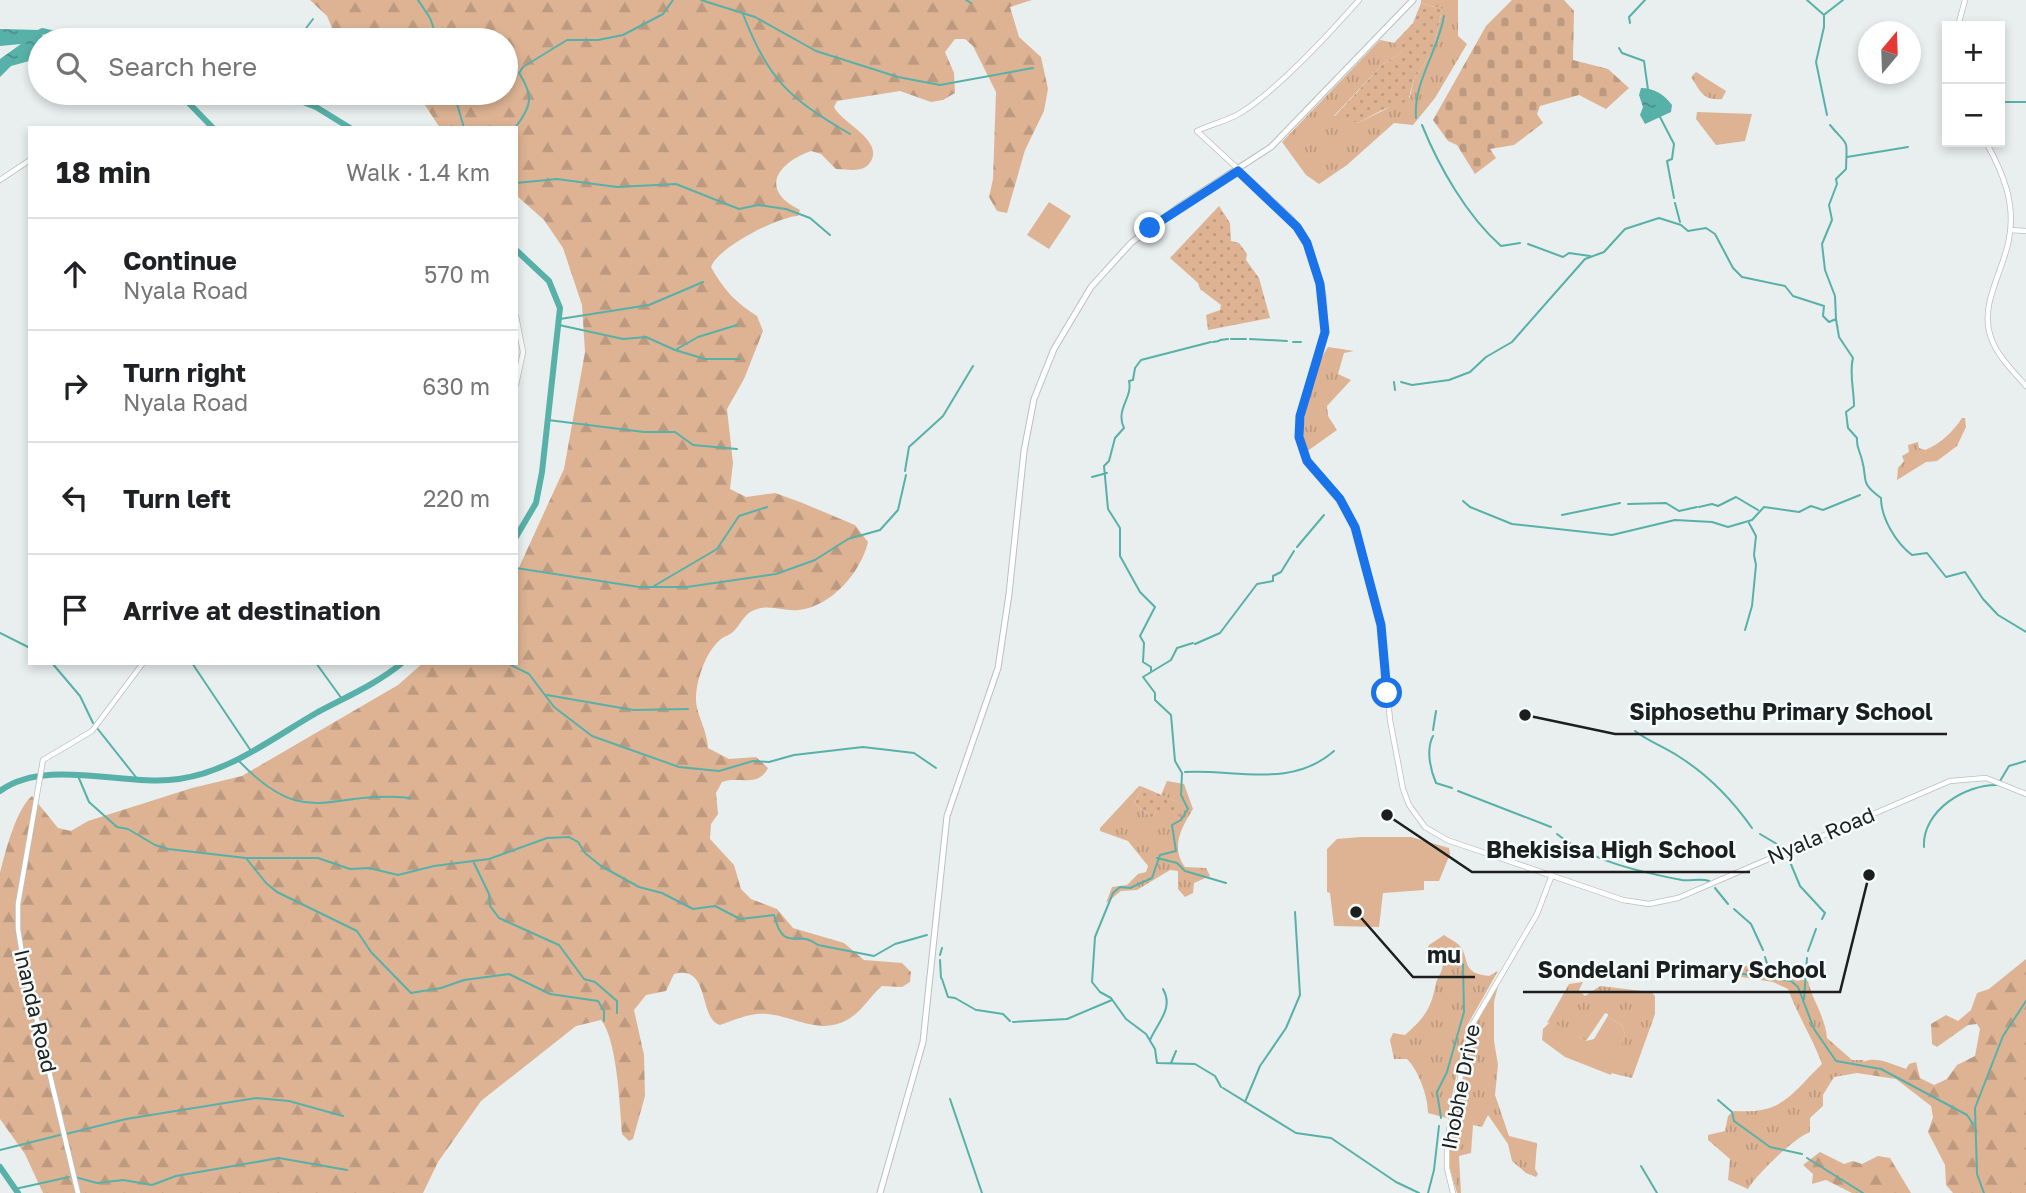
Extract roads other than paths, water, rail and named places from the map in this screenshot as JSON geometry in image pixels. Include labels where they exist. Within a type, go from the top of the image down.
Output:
[{"type":"main road","points":[[880,1193],[923,1042],[947,816],[992,688],[1002,649],[1024,451],[1034,399],[1066,325],[1105,270],[1144,232],[1186,201],[1238,171],[1271,147],[1413,0]]},
{"type":"street","name":"Nyala Road","points":[[1359,0],[1317,45],[1253,104],[1233,117],[1197,131],[1297,227],[1307,243],[1320,284],[1325,332],[1300,416],[1299,437],[1307,461],[1340,499],[1355,527],[1381,625],[1390,720],[1406,799],[1419,821],[1434,834],[1629,902],[1667,902],[1950,781],[1971,777],[2000,782],[2026,794]]},
{"type":"street","points":[[1959,21],[1965,0]]},
{"type":"street","points":[[1988,147],[2007,187],[2011,230],[1989,305],[1988,325],[1996,348],[2026,386]]},
{"type":"street","points":[[0,180],[28,161]]},
{"type":"street","points":[[2011,230],[2026,231]]},
{"type":"street","points":[[518,326],[523,352],[518,376]]},
{"type":"street","name":"Inanda Road","points":[[78,1193],[18,929],[19,890],[40,772],[48,755],[86,736],[97,726],[142,665]]},
{"type":"street","name":"Ihobhe Drive","points":[[1453,1193],[1446,1153],[1471,1027],[1537,914],[1552,875]]},
{"type":"water","points":[[0,29],[28,30],[28,61],[11,66],[0,77],[0,59],[21,44],[0,46]]},
{"type":"water","points":[[1641,88],[1663,95],[1672,105],[1671,112],[1645,124],[1640,115],[1643,107],[1639,95]]},
{"type":"waterway","points":[[418,0],[434,28]]},
{"type":"waterway","points":[[516,126],[529,101],[527,88],[519,73],[523,67],[567,40],[598,40],[623,35],[663,14],[673,0]]},
{"type":"waterway","points":[[701,0],[755,17],[816,51],[898,77],[940,85],[1033,68]]},
{"type":"waterway","points":[[966,0],[971,3]]},
{"type":"waterway","points":[[1630,23],[1629,17],[1645,0]]},
{"type":"waterway","points":[[1807,0],[1824,15],[1816,62],[1827,115]]},
{"type":"waterway","points":[[1825,14],[1843,0]]},
{"type":"waterway","points":[[743,14],[762,56],[783,86],[811,110],[850,134]]},
{"type":"waterway","points":[[1416,118],[1418,92],[1444,16]]},
{"type":"waterway","points":[[306,28],[313,19]]},
{"type":"waterway","points":[[1619,48],[1622,53],[1644,61],[1648,90]]},
{"type":"waterway","points":[[2005,102],[2026,102]]},
{"type":"waterway","points":[[191,105],[211,126]]},
{"type":"waterway","points":[[311,105],[347,126]]},
{"type":"waterway","points":[[457,105],[463,126]]},
{"type":"waterway","points":[[1660,117],[1674,144],[1672,159],[1667,161],[1674,198]]},
{"type":"waterway","points":[[1422,125],[1446,174],[1477,220],[1501,246],[1520,243]]},
{"type":"waterway","points":[[1830,125],[1846,143],[1847,151],[1846,169],[1836,179],[1837,184],[1829,205],[1832,220],[1822,244],[1825,270],[1835,296],[1836,319]]},
{"type":"waterway","points":[[1847,157],[1908,147]]},
{"type":"waterway","points":[[518,183],[557,179],[617,187],[676,184],[739,209],[758,205],[786,209],[810,218],[830,235]]},
{"type":"waterway","points":[[1675,203],[1680,222]]},
{"type":"waterway","points":[[1401,382],[1412,385],[1449,380],[1470,372],[1486,357],[1512,342],[1585,259],[1604,252],[1625,229],[1659,218],[1681,225],[1688,231],[1706,228],[1715,234],[1733,268],[1742,277],[1785,286],[1793,296],[1824,306],[1823,316],[1829,322],[1836,319],[1839,337],[1853,358],[1854,406],[1846,412],[1848,428],[1857,438],[1866,481],[1881,498],[1890,530],[1912,555],[1927,553],[1946,577],[1965,572],[1983,599],[1998,615],[2026,632]]},
{"type":"waterway","points":[[1528,244],[1563,257],[1569,253],[1590,256]]},
{"type":"waterway","points":[[518,252],[549,281],[560,308],[542,472],[536,503],[518,534]]},
{"type":"waterway","points":[[560,319],[649,305],[703,282]]},
{"type":"waterway","points":[[559,325],[623,339],[646,337],[705,359],[739,359]]},
{"type":"waterway","points":[[677,349],[698,337],[737,325]]},
{"type":"waterway","points":[[1220,340],[1228,339]]},
{"type":"waterway","points":[[1231,339],[1246,339]]},
{"type":"waterway","points":[[1250,339],[1287,341]]},
{"type":"waterway","points":[[1213,342],[1219,341]]},
{"type":"waterway","points":[[1151,671],[1151,667],[1143,662],[1144,643],[1140,636],[1155,607],[1140,592],[1120,556],[1120,528],[1108,509],[1104,466],[1109,461],[1115,438],[1124,428],[1122,415],[1129,393],[1129,381],[1133,380],[1135,368],[1141,360],[1211,342]]},
{"type":"waterway","points":[[1293,342],[1301,342]]},
{"type":"waterway","points":[[905,471],[909,447],[943,416],[973,366]]},
{"type":"waterway","points":[[1394,382],[1395,390]]},
{"type":"waterway","points":[[548,420],[644,432],[675,432],[693,445],[737,449]]},
{"type":"waterway","points":[[1092,477],[1107,473]]},
{"type":"waterway","points":[[518,568],[639,587],[687,587],[776,574],[815,560],[848,539],[880,530],[898,510],[906,475]]},
{"type":"waterway","points":[[1463,501],[1470,507],[1512,524],[1612,535],[1675,520],[1712,522],[1728,527],[1752,520],[1764,507],[1799,512],[1811,506],[1823,510],[1860,495]]},
{"type":"waterway","points":[[1699,507],[1712,504],[1718,506],[1736,497],[1758,510]]},
{"type":"waterway","points":[[1562,515],[1620,503]]},
{"type":"waterway","points":[[1628,504],[1666,503],[1679,511],[1697,507]]},
{"type":"waterway","points":[[654,586],[717,549],[739,516],[767,507]]},
{"type":"waterway","points":[[1297,547],[1324,515]]},
{"type":"waterway","points":[[1745,630],[1752,606],[1756,565],[1756,536],[1749,523]]},
{"type":"waterway","points":[[1195,644],[1220,633],[1257,584],[1273,581],[1273,576],[1281,572],[1294,551]]},
{"type":"waterway","points":[[0,633],[28,647]]},
{"type":"waterway","points":[[1193,643],[1177,648],[1171,660],[1143,677],[1155,693],[1155,700],[1171,715],[1175,761],[1182,773],[1181,795],[1188,809],[1181,820],[1172,825],[1176,851],[1160,855],[1152,878],[1130,888],[1120,887],[1113,893],[1095,937],[1092,982],[1100,992],[1111,998],[1126,1019],[1146,1034],[1155,1049],[1157,1063],[1195,1064],[1215,1076],[1221,1087]]},
{"type":"waterway","points":[[54,665],[80,696],[93,723]]},
{"type":"waterway","points":[[193,665],[251,751]]},
{"type":"waterway","points":[[317,665],[342,699]]},
{"type":"waterway","points":[[0,791],[19,781],[63,774],[158,780],[198,775],[251,752],[399,665]]},
{"type":"waterway","points":[[511,665],[529,674],[554,707],[592,736],[679,767],[719,771],[753,761],[769,762],[794,755],[863,747],[914,753],[936,768]]},
{"type":"waterway","points":[[547,695],[633,710],[688,709]]},
{"type":"waterway","points":[[1433,730],[1436,711]]},
{"type":"waterway","points":[[97,728],[139,781]]},
{"type":"waterway","points":[[1635,731],[1699,771],[1728,798],[1752,828]]},
{"type":"waterway","points":[[1433,736],[1429,753],[1436,783],[1452,788]]},
{"type":"waterway","points":[[1185,772],[1281,774],[1317,763],[1334,751]]},
{"type":"waterway","points":[[238,760],[262,782],[301,802],[410,798]]},
{"type":"waterway","points":[[2000,781],[2009,766],[2026,761]]},
{"type":"waterway","points":[[78,776],[89,802],[117,827],[128,829],[155,845],[168,849],[246,858],[277,892],[357,931],[371,952],[411,993],[441,988],[464,980],[509,974],[550,994],[598,1001],[604,1011],[604,1021]]},
{"type":"waterway","points":[[0,789],[9,784]]},
{"type":"waterway","points":[[1924,847],[1930,822],[1948,802],[1972,789],[1998,785]]},
{"type":"waterway","points":[[1458,791],[1551,827]]},
{"type":"waterway","points":[[1557,834],[1585,851],[1616,864],[1682,880],[1709,881]]},
{"type":"waterway","points":[[1760,834],[1782,847]]},
{"type":"waterway","points":[[246,858],[318,858],[350,869],[369,868],[398,875],[434,866],[489,859],[547,838],[569,837],[578,842],[585,853],[601,866],[639,887],[662,893],[693,909],[715,906],[740,919],[774,915],[778,927],[787,938],[811,940],[818,945],[874,956],[895,944],[927,935]]},
{"type":"waterway","points":[[1788,857],[1800,886],[1825,913],[1822,919]]},
{"type":"waterway","points":[[1157,858],[1177,863],[1185,871],[1226,883]]},
{"type":"waterway","points":[[474,863],[489,894],[490,906],[499,918],[559,945],[584,979],[595,982],[617,1001],[617,1013]]},
{"type":"waterway","points":[[1715,888],[1728,904]]},
{"type":"waterway","points":[[1734,909],[1751,924],[1763,950]]},
{"type":"waterway","points":[[1245,1102],[1260,1066],[1286,1028],[1300,995],[1295,912]]},
{"type":"waterway","points":[[1808,951],[1816,929]]},
{"type":"waterway","points":[[940,955],[942,948]]},
{"type":"waterway","points":[[1765,957],[1771,976]]},
{"type":"waterway","points":[[1804,999],[1807,958]]},
{"type":"waterway","points":[[940,960],[941,978]]},
{"type":"waterway","points":[[1441,1118],[1437,1092],[1447,1072],[1464,1012],[1463,964]]},
{"type":"waterway","points":[[1730,972],[1791,981],[1798,987],[1814,1029],[1836,1061],[1881,1069],[1967,1115],[1973,1124]]},
{"type":"waterway","points":[[942,979],[948,997],[976,1010]]},
{"type":"waterway","points":[[1150,1040],[1166,1009],[1163,989]]},
{"type":"waterway","points":[[1013,1022],[1067,1019],[1112,1000]]},
{"type":"waterway","points":[[1984,1193],[1977,1174],[1975,1108],[2003,1036],[2026,1001]]},
{"type":"waterway","points":[[977,1010],[1003,1014],[1010,1021]]},
{"type":"waterway","points":[[1171,1063],[1176,1051]]},
{"type":"waterway","points":[[1223,1088],[1296,1133],[1331,1138],[1396,1182],[1419,1193]]},
{"type":"waterway","points":[[66,1134],[126,1119],[256,1098],[289,1101],[343,1116]]},
{"type":"waterway","points":[[950,1099],[982,1193]]},
{"type":"waterway","points":[[1718,1100],[1732,1112],[1734,1121],[1770,1147],[1802,1154]]},
{"type":"waterway","points":[[1428,1193],[1434,1170],[1439,1126]]},
{"type":"waterway","points":[[0,1150],[60,1135]]},
{"type":"waterway","points":[[75,1177],[97,1183],[123,1180],[152,1185],[176,1176],[279,1158],[347,1170]]},
{"type":"waterway","points":[[1807,1158],[1863,1193]]},
{"type":"waterway","points":[[1641,1166],[1657,1193]]},
{"type":"waterway","points":[[0,1167],[18,1193]]},
{"type":"waterway","points":[[15,1189],[69,1177]]},
{"type":"place","name":"Siphosethu Primary School","points":[[1525,715]]},
{"type":"place","name":"Bhekisisa High School","points":[[1387,815]]},
{"type":"place","name":"Sondelani Primary School","points":[[1869,875]]},
{"type":"place","name":"mu","points":[[1356,912]]}]
